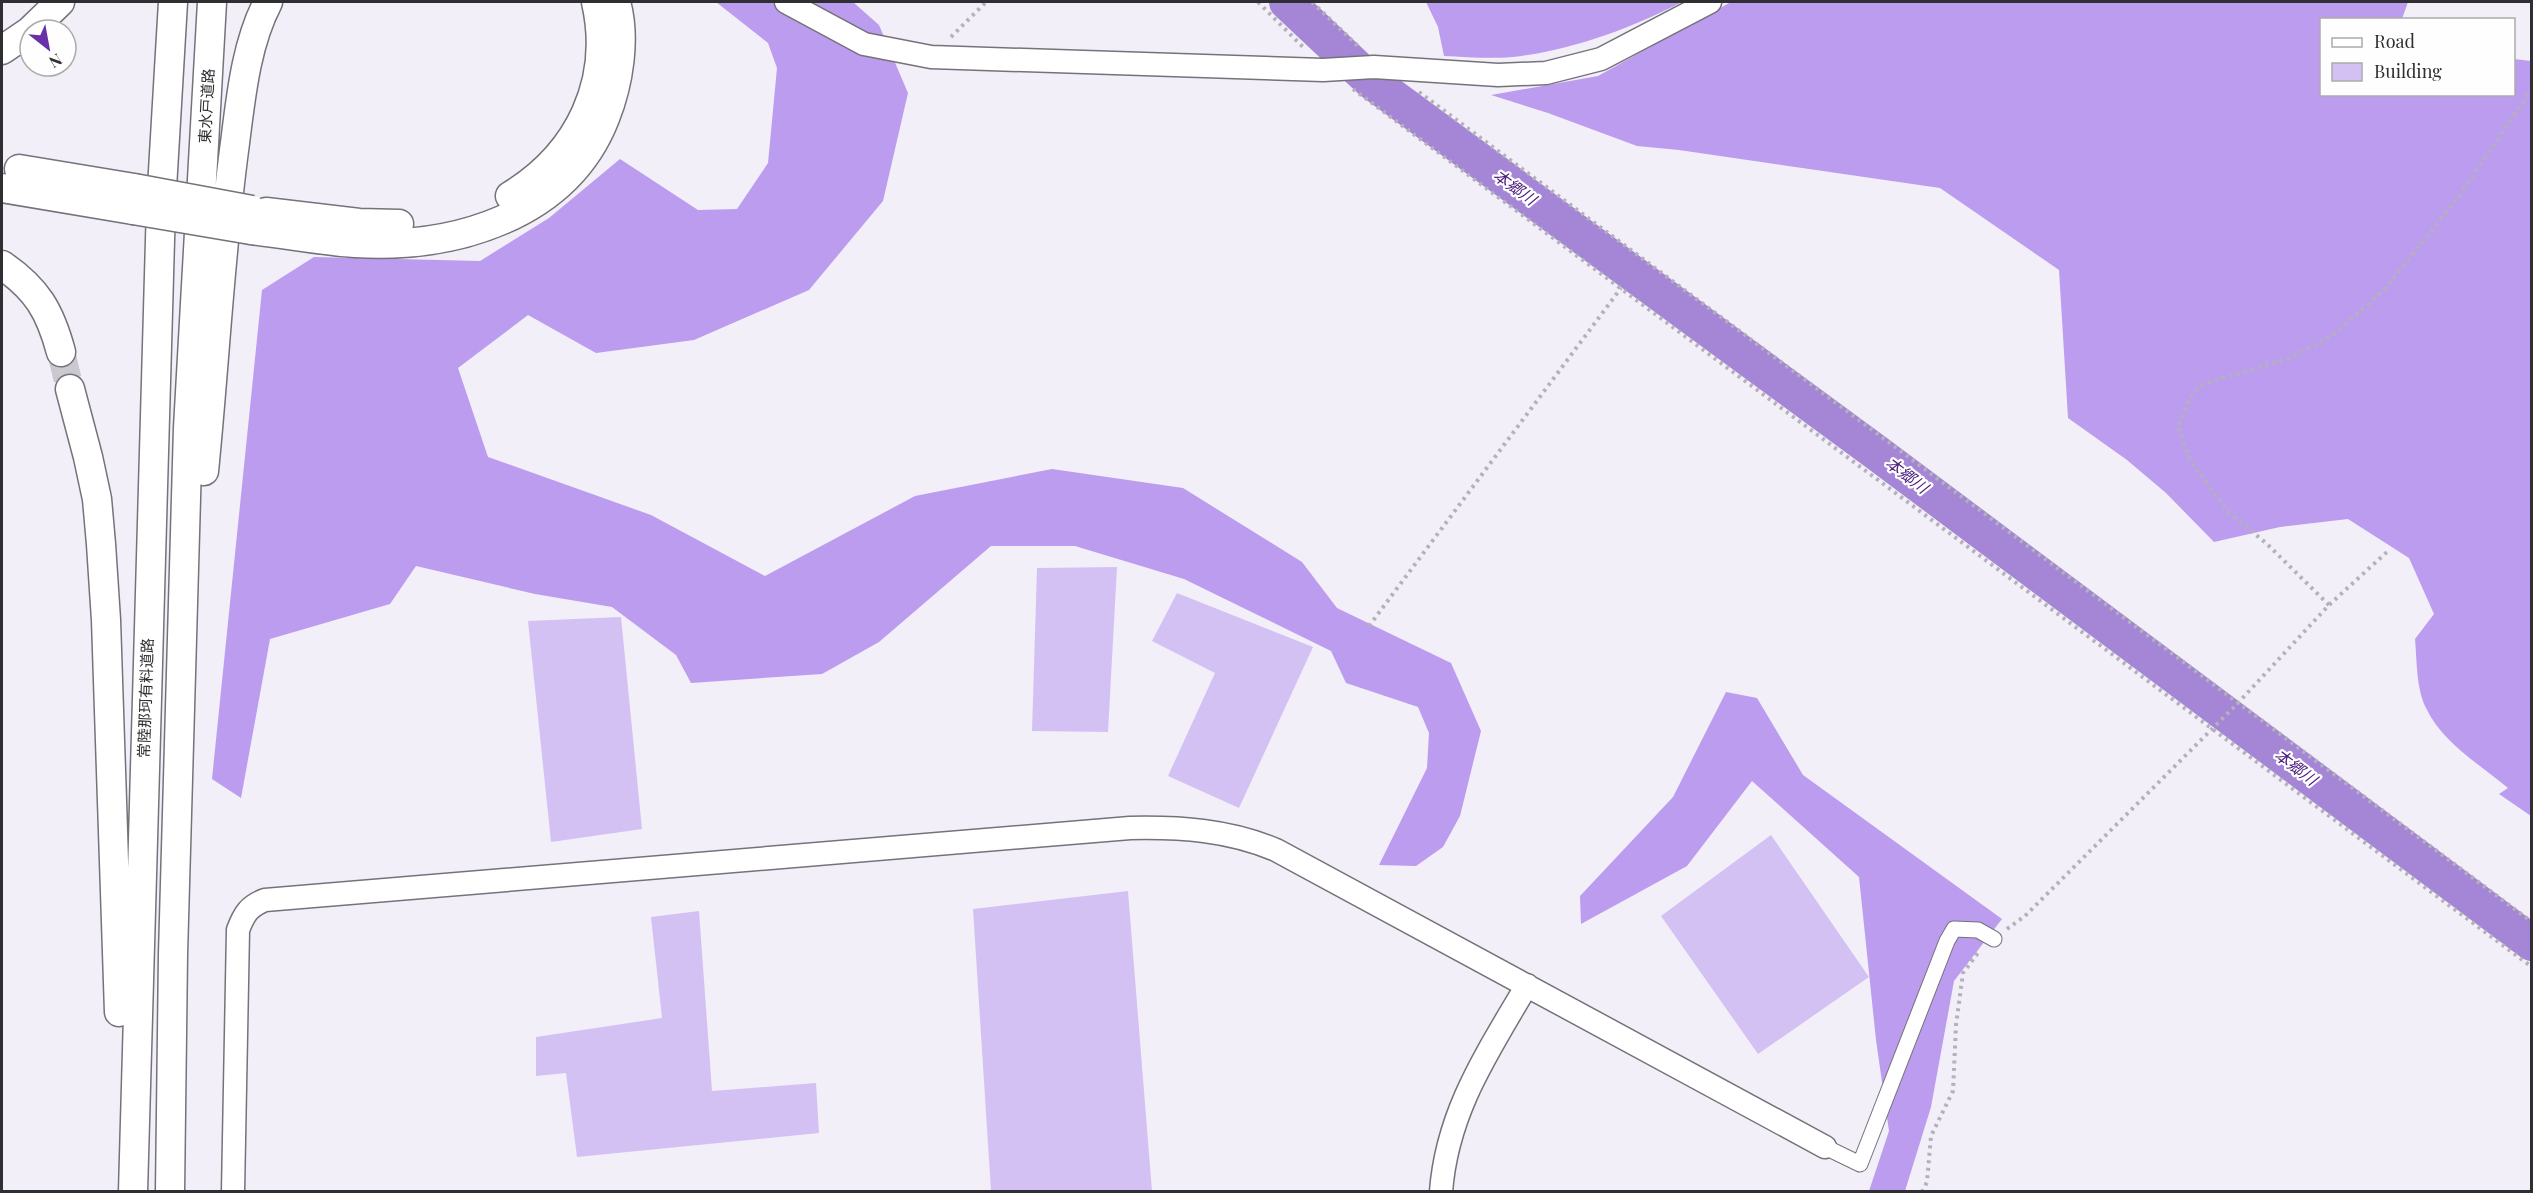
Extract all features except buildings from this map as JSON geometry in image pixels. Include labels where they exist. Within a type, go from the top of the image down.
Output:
[{"type":"highway","points":[[43,18],[60,2]]},
{"type":"highway","name":"常陸那珂有料道路","points":[[133,1191],[161,205],[173,2]]},
{"type":"highway","name":"東水戸道路","points":[[179,709],[188,428],[212,2]]},
{"type":"highway","points":[[170,1191],[179,709],[209,419],[228,190],[254,37],[268,2]]},
{"type":"highway","points":[[252,220],[359,223],[433,222],[469,214],[501,202],[520,190],[554,162],[573,139],[588,111],[601,54],[601,23],[596,2]]},
{"type":"highway","points":[[10,178],[252,220],[354,243],[398,244],[436,240],[475,231],[509,218],[538,202],[563,181],[585,156],[601,128],[613,97],[620,34],[616,2]]},
{"type":"highway","points":[[2,50],[18,39]]},
{"type":"highway","points":[[2,265],[31,288],[40,300],[52,323],[61,352]]},
{"type":"highway","points":[[70,389],[97,499],[106,620],[125,1191]]},
{"type":"street","points":[[786,2],[864,44],[932,57],[1329,69],[1383,68],[1498,75],[1546,73],[1601,59],[1710,2]]},
{"type":"street","points":[[233,1191],[238,930],[243,916],[251,905],[266,900],[1130,828],[1169,828],[1226,833],[1266,846],[1825,1148],[1860,1164],[1947,941],[1954,929],[1978,930],[1994,939]]},
{"type":"street","points":[[1441,1191],[1443,1161],[1458,1112],[1472,1079],[1527,985]]},
{"type":"path","points":[[932,57],[986,2]]},
{"type":"path","points":[[1258,2],[1329,69],[1372,102],[2532,967]]},
{"type":"path","points":[[1312,2],[1383,68],[2532,922]]},
{"type":"path","points":[[2329,605],[2267,544],[2227,511],[2190,460],[2178,427],[2191,396],[2203,384],[2287,359],[2330,337],[2373,301],[2459,196],[2532,88]]},
{"type":"path","points":[[1370,626],[1621,288]]},
{"type":"path","points":[[1922,1191],[1928,1182],[1931,1136],[1953,1091],[1956,1025],[1964,973],[1977,952],[2025,916],[2238,703],[2329,605],[2388,551]]},
{"type":"shaded area","points":[[716,2],[853,2],[879,25],[908,93],[883,201],[809,290],[694,340],[596,353],[528,315],[458,368],[488,457],[651,515],[765,576],[915,496],[1052,469],[1183,488],[1302,562],[1337,608],[1451,663],[1481,731],[1460,816],[1443,847],[1416,866],[1379,865],[1427,768],[1429,733],[1418,707],[1346,683],[1331,651],[1184,579],[1075,546],[991,546],[879,642],[822,674],[691,683],[676,655],[612,607],[535,594],[416,566],[390,604],[270,639],[241,798],[212,779],[262,290],[314,257],[480,261],[549,218],[620,159],[698,210],[737,209],[768,163],[777,68],[768,43]]},
{"type":"shaded area","points":[[1426,2],[1682,2],[1642,21],[1579,44],[1535,54],[1496,58],[1444,56],[1438,27]]},
{"type":"shaded area","points":[[1731,2],[2408,2],[2402,18],[2320,18],[2320,96],[2515,96],[2515,59],[2531,61],[2531,816],[2499,794],[2508,788],[2451,742],[2426,708],[2419,683],[2415,639],[2434,614],[2409,558],[2348,519],[2280,527],[2214,542],[2166,493],[2127,460],[2068,418],[2059,270],[1940,188],[1679,150],[1637,146],[1548,113],[1491,95],[1598,76]]},
{"type":"shaded area","points":[[1726,692],[1757,698],[1803,775],[2002,919],[1954,981],[1931,1107],[1905,1191],[1869,1191],[1889,1131],[1876,1040],[1859,877],[1752,781],[1687,866],[1581,924],[1580,896],[1673,797]]},
{"type":"waterway","name":"本郷川","points":[[1287,2],[1371,81],[1877,453],[2532,943]]},
{"type":"tunnel","points":[[61,352],[70,389]]}]
